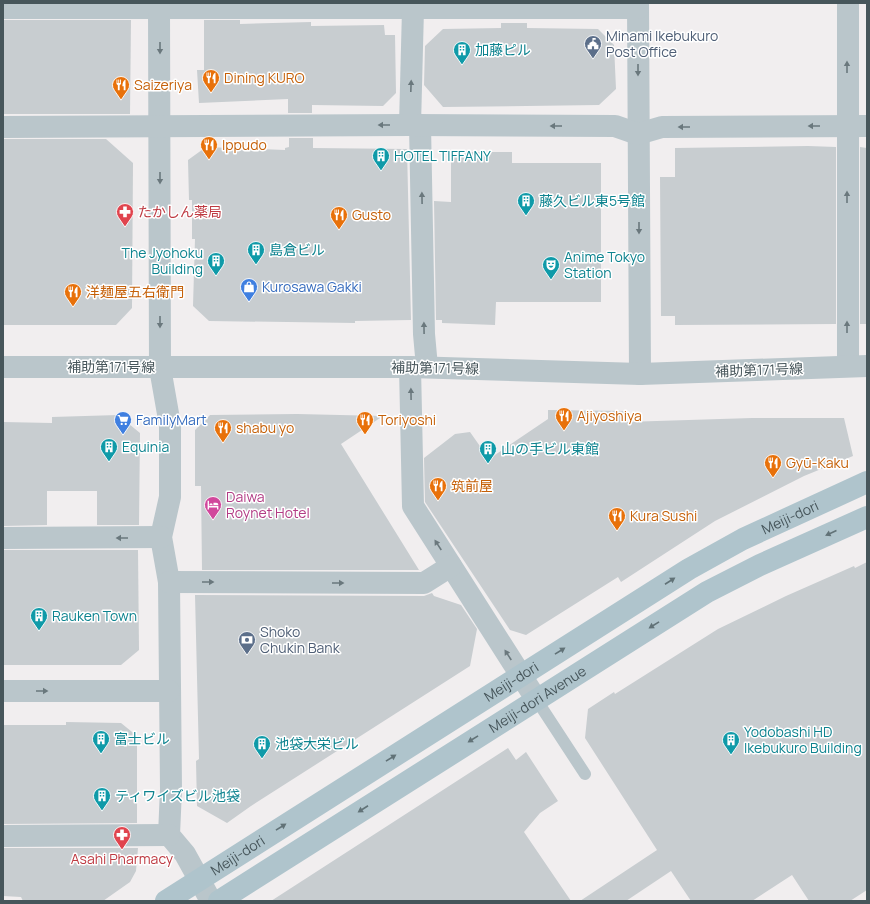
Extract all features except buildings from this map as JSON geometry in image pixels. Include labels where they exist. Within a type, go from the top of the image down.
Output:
[{"type":"main road","name":"Meiji-dori","points":[[166,901],[689,569],[743,539],[867,482]]},
{"type":"main road","name":"Meiji-dori Avenue","points":[[219,901],[707,592],[760,565],[867,517]]},
{"type":"street","points":[[848,3],[857,126],[861,368]]},
{"type":"street","points":[[3,8],[413,9],[638,6],[640,374]]},
{"type":"street","points":[[160,8],[160,368],[170,425],[170,497],[161,538],[169,582],[171,789],[169,835],[185,854],[211,901]]},
{"type":"street","points":[[413,9],[415,125],[424,334],[418,367],[412,506],[536,699]]},
{"type":"street","points":[[3,127],[415,125],[615,126],[638,134],[662,127],[857,126]]},
{"type":"street","name":"補助第171号線","points":[[3,367],[418,367],[640,374],[861,368]]},
{"type":"street","points":[[3,538],[161,538]]},
{"type":"street","points":[[169,582],[424,583],[451,566]]},
{"type":"street","points":[[3,691],[169,691]]},
{"type":"street","points":[[3,836],[169,835]]},
{"type":"lane","points":[[536,699],[585,774]]},
{"type":"place","name":"Minami Ikebukuro Post Office","points":[[593,59]]},
{"type":"place","name":"加藤ピル","points":[[462,65]]},
{"type":"place","name":"Dining KURO","points":[[211,93]]},
{"type":"place","name":"Saizeriya","points":[[121,100]]},
{"type":"place","name":"Ippudo","points":[[209,160]]},
{"type":"place","name":"HOTEL TIFFANY","points":[[381,171]]},
{"type":"place","name":"藤久ビル東5号館","points":[[526,216]]},
{"type":"place","name":"たかしん薬局","points":[[125,227]]},
{"type":"place","name":"Gusto","points":[[339,230]]},
{"type":"place","name":"島倉ビル","points":[[256,265]]},
{"type":"place","name":"The Jyohoku Building","points":[[216,276]]},
{"type":"place","name":"Anime Tokyo Station","points":[[551,280]]},
{"type":"place","name":"Kurosawa Gakki","points":[[249,302]]},
{"type":"place","name":"洋麺屋五右衛門","points":[[73,307]]},
{"type":"place","name":"Ajiyoshiya","points":[[564,431]]},
{"type":"place","name":"FamilyMart","points":[[123,435]]},
{"type":"place","name":"Toriyoshi","points":[[365,435]]},
{"type":"place","name":"shabu yo","points":[[223,443]]},
{"type":"place","name":"Equinia","points":[[109,462]]},
{"type":"place","name":"山の手ビル東館","points":[[488,464]]},
{"type":"place","name":"Gyū-Kaku","points":[[773,478]]},
{"type":"place","name":"筑前屋","points":[[438,501]]},
{"type":"place","name":"Daiwa Roynet Hotel","points":[[213,520]]},
{"type":"place","name":"Kura Sushi","points":[[617,531]]},
{"type":"place","name":"Rauken Town","points":[[39,631]]},
{"type":"place","name":"Shoko Chukin Bank","points":[[247,655]]},
{"type":"place","name":"富士ビル","points":[[101,754]]},
{"type":"place","name":"Yodobashi HD Ikebukuro Building","points":[[731,755]]},
{"type":"place","name":"池袋大栄ビル","points":[[262,759]]},
{"type":"place","name":"ティワイズビル池袋","points":[[102,811]]},
{"type":"place","name":"Asahi Pharmacy","points":[[122,850]]}]
